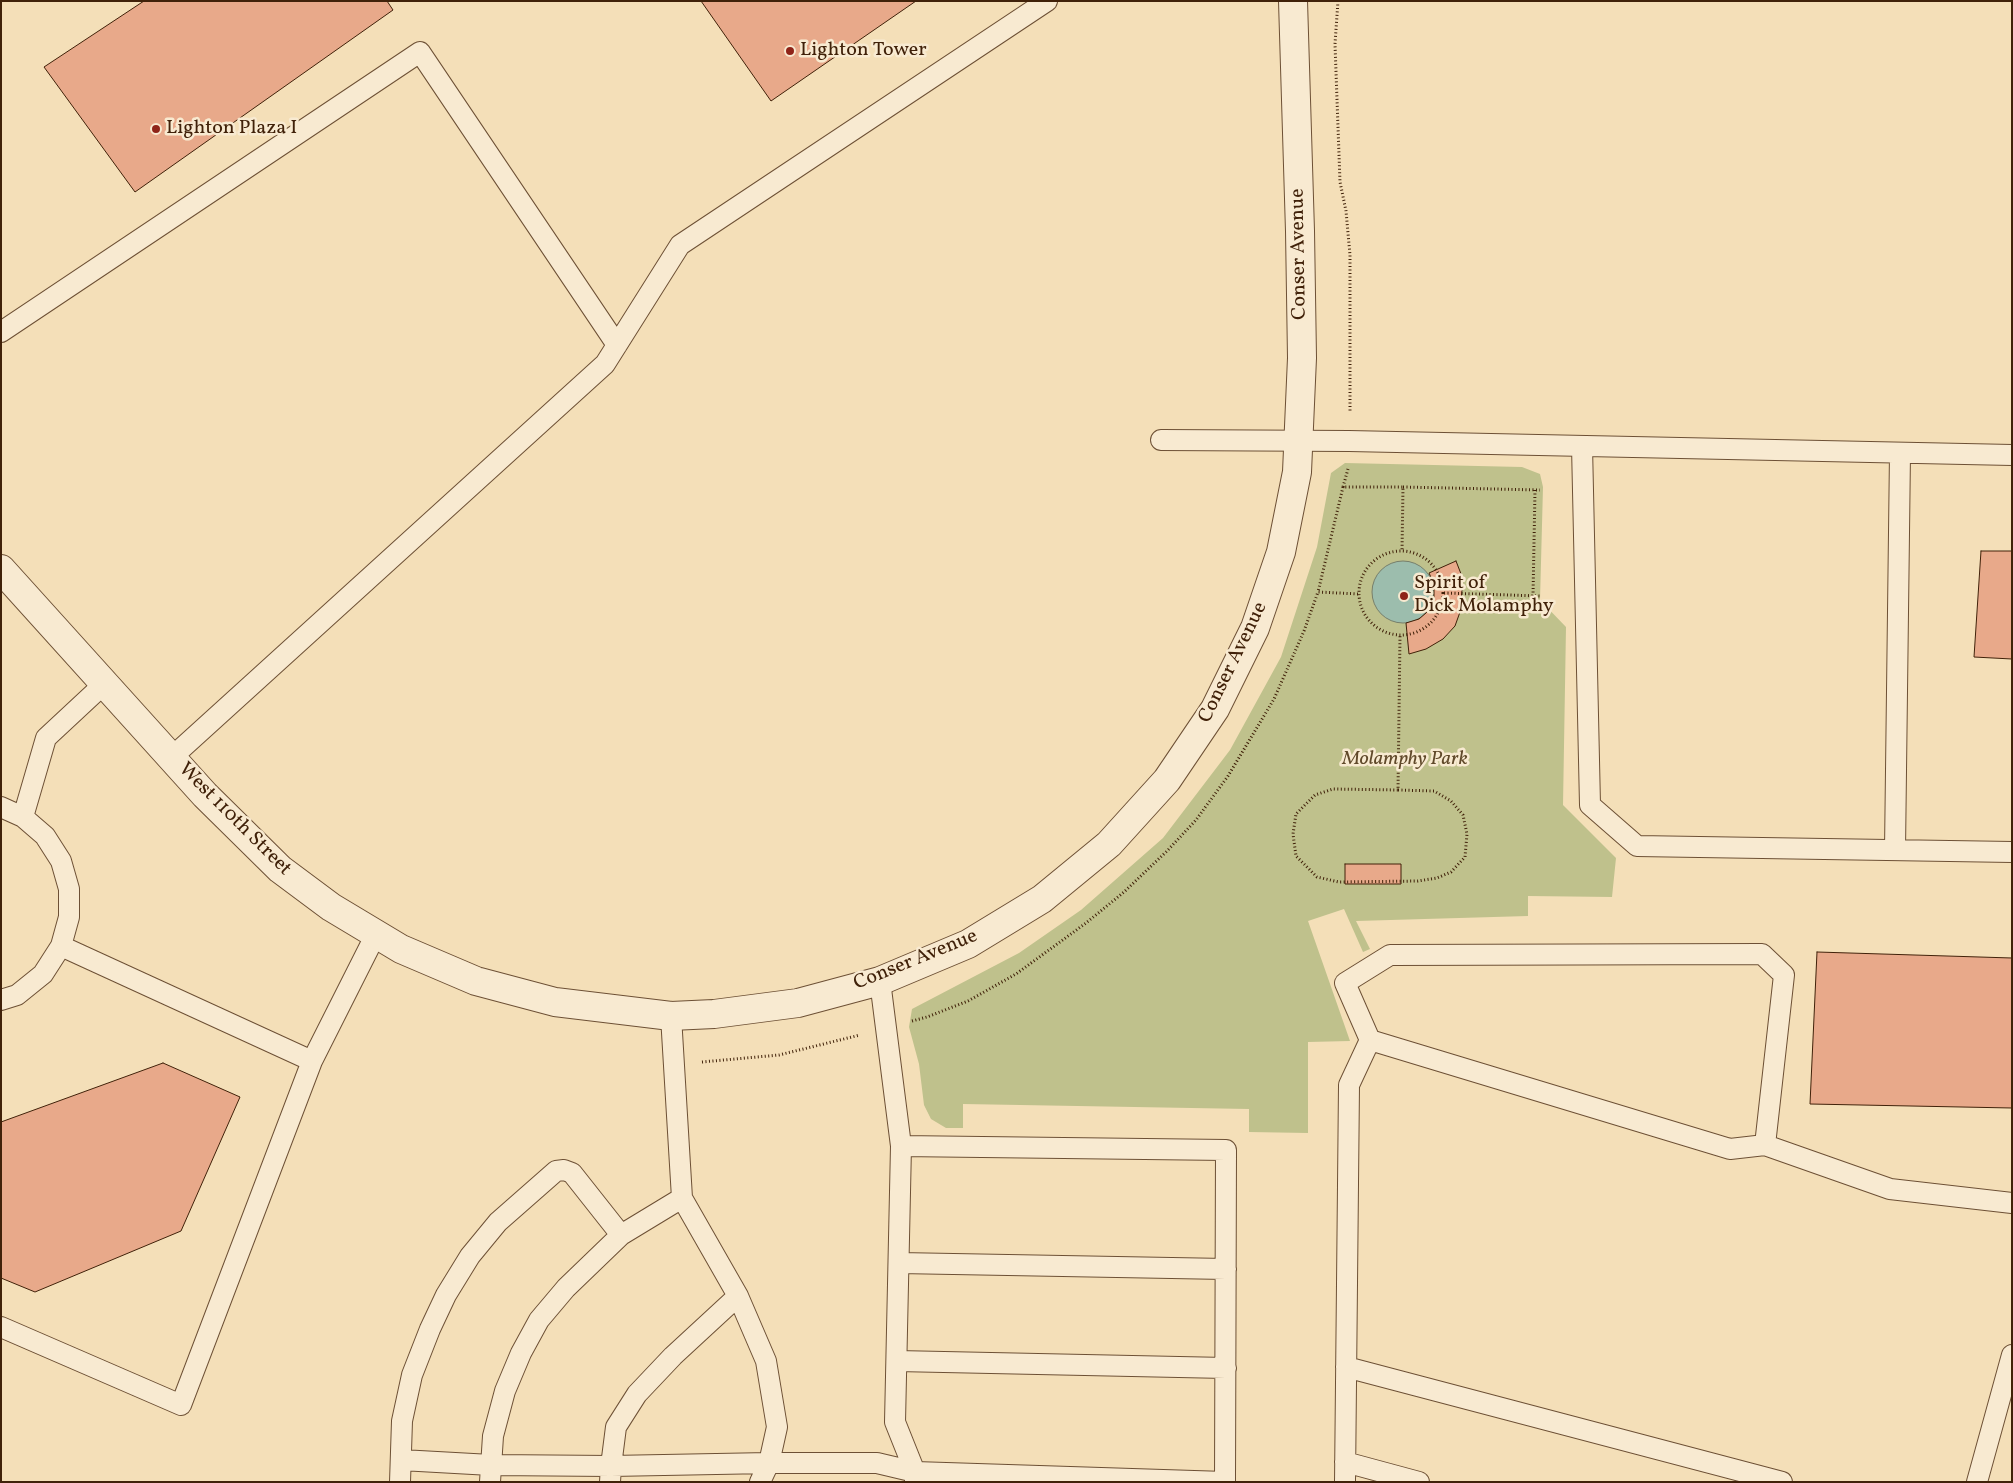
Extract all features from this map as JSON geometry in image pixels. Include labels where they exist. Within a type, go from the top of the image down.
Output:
[{"type":"street","name":"Conser Avenue","points":[[671,1016],[714,1014],[798,1003],[880,981],[968,944],[1042,899],[1109,844],[1167,780],[1216,709],[1255,628],[1281,552],[1297,472],[1302,348],[1293,1]]},
{"type":"street","name":"West 110th Street","points":[[1,569],[171,758],[239,830],[280,869],[331,907],[401,949],[476,981],[555,1002],[671,1016]]},
{"type":"lane","points":[[171,758],[605,364],[680,245],[1047,1]]},
{"type":"lane","points":[[1,332],[420,52],[617,345]]},
{"type":"lane","points":[[1161,440],[1298,440],[2012,455]]},
{"type":"lane","points":[[1582,446],[1590,805],[1638,846],[2012,852]]},
{"type":"lane","points":[[1895,850],[1900,452]]},
{"type":"lane","points":[[23,817],[46,738],[104,684]]},
{"type":"lane","points":[[1,807],[23,817],[44,836],[60,861],[69,888],[69,918],[61,946],[43,974],[17,995],[1,1000]]},
{"type":"lane","points":[[1,1327],[181,1405],[312,1061],[376,934]]},
{"type":"lane","points":[[61,946],[312,1061]]},
{"type":"lane","points":[[1419,1482],[1345,1472],[1349,1085],[1370,1040],[1345,983],[1390,955],[1762,954],[1784,975],[1764,1145]]},
{"type":"lane","points":[[880,981],[901,1146],[896,1422],[915,1477]]},
{"type":"lane","points":[[671,1016],[682,1198],[738,1296],[766,1361],[777,1427],[769,1463],[760,1482]]},
{"type":"lane","points":[[1370,1040],[1730,1149],[1764,1145],[1890,1190],[2012,1203]]},
{"type":"lane","points":[[400,1460],[491,1473],[611,1474],[769,1463],[877,1463],[915,1477],[1225,1482],[1226,1150],[901,1146]]},
{"type":"lane","points":[[400,1482],[402,1421],[412,1375],[446,1295],[470,1256],[498,1222],[556,1171],[564,1170],[572,1173],[621,1235]]},
{"type":"lane","points":[[491,1473],[493,1436],[505,1391],[521,1353],[539,1320],[566,1288],[621,1235],[682,1198]]},
{"type":"lane","points":[[899,1263],[1226,1269]]},
{"type":"lane","points":[[611,1474],[616,1427],[637,1394],[673,1356],[738,1296]]},
{"type":"lane","points":[[1977,1482],[2012,1355]]},
{"type":"lane","points":[[896,1361],[1226,1368]]},
{"type":"lane","points":[[1346,1368],[1782,1482]]},
{"type":"path","points":[[1338,1],[1336,44],[1340,182],[1346,211],[1350,255],[1349,465],[1318,592],[1359,594]]},
{"type":"path","points":[[1343,487],[1537,490],[1533,596]]},
{"type":"path","points":[[1402,487],[1402,551]]},
{"type":"path","points":[[1402,551],[1420,555],[1431,563],[1440,575],[1444,593],[1443,603],[1437,617],[1428,627],[1415,634],[1400,636],[1387,633],[1375,627],[1365,617],[1360,605],[1359,594],[1361,577],[1368,566],[1379,557],[1391,552],[1402,551]]},
{"type":"path","points":[[1444,593],[1541,596]]},
{"type":"path","points":[[1398,790],[1400,636]]},
{"type":"path","points":[[1333,789],[1398,790],[1434,791],[1451,800],[1463,816],[1467,834],[1465,857],[1451,872],[1437,878],[1418,881],[1339,882],[1316,878],[1296,856],[1292,834],[1296,814],[1315,795],[1333,789]]},
{"type":"green space","name":"Molamphy Park","points":[[1345,463],[1522,467],[1540,474],[1543,487],[1540,600],[1566,627],[1563,805],[1616,858],[1612,897],[1528,896],[1528,916],[1356,921],[1370,949],[1363,952],[1344,909],[1308,921],[1350,1041],[1308,1042],[1308,1133],[1249,1132],[1249,1109],[963,1104],[963,1128],[946,1128],[931,1119],[924,1105],[919,1064],[909,1027],[912,1009],[1019,953],[1081,910],[1163,838],[1230,750],[1281,657],[1317,547],[1331,473]]},
{"type":"shaded area","points":[[1403,561],[1415,564],[1425,570],[1431,580],[1434,592],[1431,604],[1425,614],[1415,620],[1403,623],[1391,620],[1381,614],[1375,604],[1372,592],[1375,580],[1381,570],[1391,564]]},
{"type":"building","name":"Lighton Plaza I","points":[[144,1],[387,1],[393,10],[135,192],[44,67]]},
{"type":"building","name":"Lighton Tower","points":[[701,1],[916,1],[771,101]]},
{"type":"building","points":[[1981,551],[2012,551],[2012,659],[1974,657]]},
{"type":"building","points":[[1456,561],[1463,579],[1460,612],[1455,626],[1443,639],[1426,649],[1409,654],[1406,623],[1419,619],[1426,613],[1434,600],[1434,584],[1429,573]]},
{"type":"building","points":[[1345,864],[1401,864],[1401,884],[1345,884]]},
{"type":"building","points":[[1817,952],[2012,958],[2012,1108],[1810,1104]]},
{"type":"building","points":[[163,1063],[240,1097],[181,1231],[35,1292],[1,1278],[1,1122]]},
{"type":"place","name":"Lighton Tower","points":[[790,51]]},
{"type":"place","name":"Lighton Plaza I","points":[[156,129]]},
{"type":"place","name":"Spirit of Dick Molamphy","points":[[1404,596]]}]
